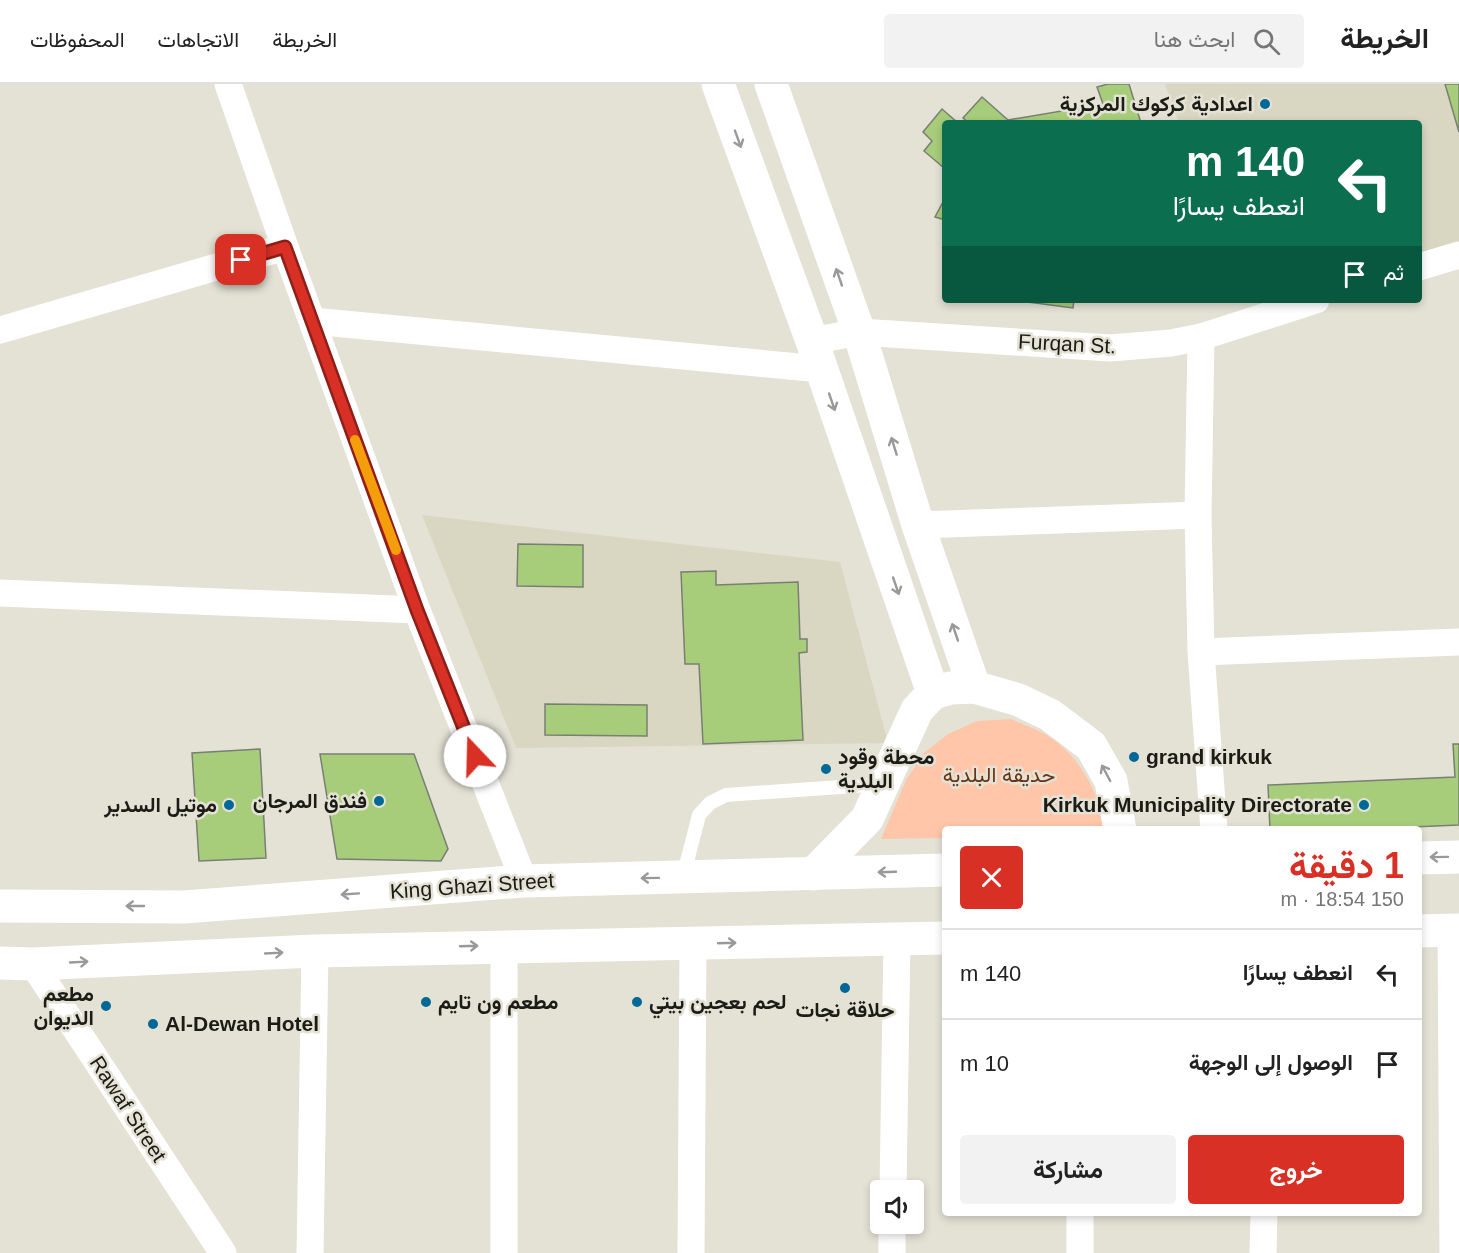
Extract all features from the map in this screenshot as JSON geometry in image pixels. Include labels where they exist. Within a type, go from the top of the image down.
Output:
[{"type":"main road","points":[[718,84],[817,355],[933,693]]},
{"type":"main road","points":[[771,84],[859,332],[918,525],[974,687]]},
{"type":"main road","points":[[813,874],[867,819],[917,710],[933,693],[951,688],[974,687],[1019,700],[1050,715],[1091,746],[1111,781],[1119,826]]},
{"type":"main road","points":[[1422,858],[1459,857]]},
{"type":"main road","name":"King Ghazi Street","points":[[0,906],[184,907],[524,881],[942,870]]},
{"type":"main road","points":[[184,907],[187,957]]},
{"type":"main road","points":[[1422,931],[1455,930]]},
{"type":"main road","points":[[0,963],[33,964],[504,945],[693,944],[942,938]]},
{"type":"street","points":[[228,84],[417,610],[524,881]]},
{"type":"street","points":[[0,330],[285,247]]},
{"type":"street","points":[[1422,266],[1459,255]]},
{"type":"street","name":"Furqan St.","points":[[312,321],[817,355],[859,332],[1110,348],[1171,343],[1201,337],[1307,303]]},
{"type":"street","points":[[1201,337],[1198,515],[1202,652],[1214,826]]},
{"type":"street","points":[[918,525],[1198,515]]},
{"type":"street","points":[[0,593],[417,610]]},
{"type":"street","points":[[1202,652],[1459,642]]},
{"type":"street","points":[[1453,1253],[1455,930]]},
{"type":"street","points":[[893,1180],[897,938]]},
{"type":"street","points":[[691,1253],[693,944]]},
{"type":"street","points":[[504,945],[504,1253]]},
{"type":"street","points":[[310,1253],[315,951]]},
{"type":"street","name":"Rawaf Street","points":[[33,964],[223,1253]]},
{"type":"street","points":[[1080,1216],[1080,1253]]},
{"type":"street","points":[[1263,1253],[1264,1216]]},
{"type":"street","points":[[892,1234],[892,1253]]},
{"type":"lane","points":[[683,877],[699,815],[710,803],[726,795],[884,783]]},
{"type":"shaded area","points":[[1165,84],[1459,84],[1459,244],[1422,253],[1422,120],[1178,120]]},
{"type":"shaded area","points":[[422,515],[840,562],[888,743],[516,748]]},
{"type":"green space","name":"حديقة البلدية","points":[[1011,719],[1057,742],[1086,775],[1098,801],[1104,826],[942,826],[942,838],[881,839],[906,780],[924,753],[948,734],[977,721]]},
{"type":"building","points":[[1108,84],[1129,84],[1140,120],[1008,120],[1103,104],[1097,87]]},
{"type":"building","points":[[1445,84],[1459,84],[1459,132]]},
{"type":"building","points":[[982,97],[1008,120],[965,120],[963,118]]},
{"type":"building","points":[[942,109],[955,120],[942,120],[942,166],[924,151],[932,141],[923,132]]},
{"type":"building","points":[[942,204],[942,219],[935,217]]},
{"type":"building","points":[[1035,303],[1074,303],[1073,308]]},
{"type":"building","points":[[518,544],[583,545],[583,587],[517,586]]},
{"type":"building","points":[[716,571],[716,585],[798,582],[800,639],[807,639],[807,652],[799,653],[803,740],[703,744],[699,664],[685,664],[681,572]]},
{"type":"building","points":[[545,704],[647,705],[647,736],[545,735]]},
{"type":"building","name":"Kirkuk Municipality Directorate","points":[[1453,744],[1459,744],[1459,825],[1270,826],[1268,785],[1455,777]]},
{"type":"building","name":"موتيل السدير","points":[[260,749],[266,858],[199,861],[192,753]]},
{"type":"building","name":"فندق المرجان","points":[[320,754],[414,754],[448,849],[441,861],[337,859]]},
{"type":"slow traffic","points":[[355,440],[396,550]]},
{"type":"place","name":"اعدادية كركوك المركزية","points":[[1265,104]]},
{"type":"place","name":"grand kirkuk","points":[[1134,757]]},
{"type":"place","name":"محطة وقود البلدية","points":[[826,769]]},
{"type":"place","name":"فندق المرجان","points":[[379,801]]},
{"type":"place","name":"موتيل السدير","points":[[229,805]]},
{"type":"place","name":"Kirkuk Municipality Directorate","points":[[1364,805]]},
{"type":"place","name":"حلاقة نجات","points":[[845,988]]},
{"type":"place","name":"مطعم ون تايم","points":[[426,1002]]},
{"type":"place","name":"لحم بعجين بيتي","points":[[637,1002]]},
{"type":"place","name":"مطعم الديوان","points":[[106,1006]]},
{"type":"place","name":"Al-Dewan Hotel","points":[[153,1024]]},
{"type":"route","points":[[241,260],[285,247],[417,610],[475,756]]}]
